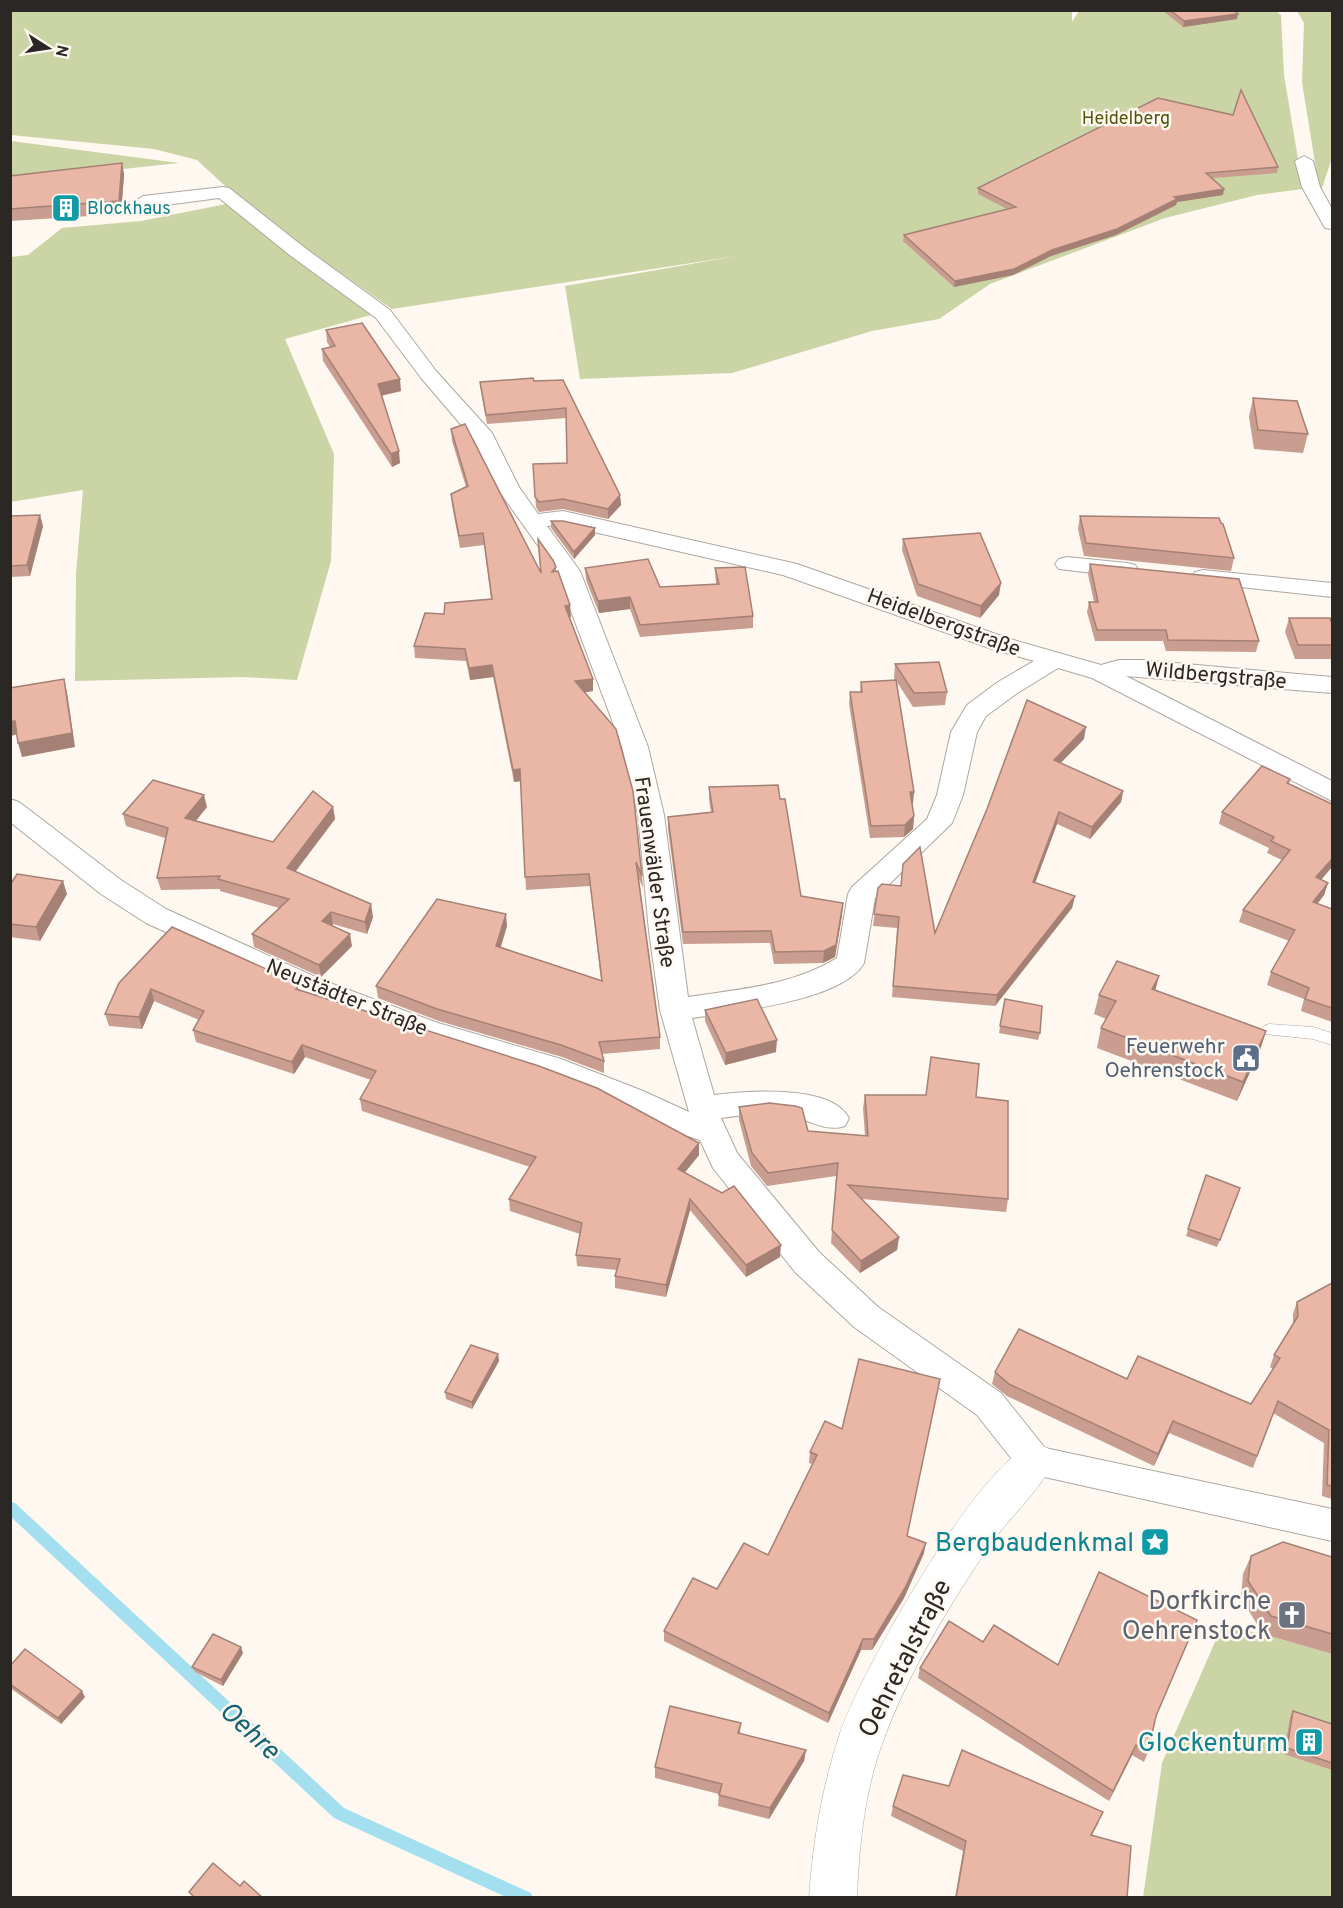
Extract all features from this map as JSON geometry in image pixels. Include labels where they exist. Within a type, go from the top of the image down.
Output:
[{"type":"street","points":[[1304,161],[1311,187],[1332,224]]},
{"type":"street","name":"Frauenwälder Straße","points":[[143,202],[223,192],[298,252],[383,314],[429,375],[484,438],[508,488],[568,571],[578,603],[635,747],[651,814],[663,931],[675,1010],[707,1120],[724,1159],[807,1262],[866,1317],[990,1404],[1034,1461]]},
{"type":"street","name":"Heidelbergstraße","points":[[533,521],[563,518],[789,569],[1053,662],[1101,673],[1332,792]]},
{"type":"street","points":[[1067,564],[1148,572]]},
{"type":"street","points":[[1183,575],[1332,590]]},
{"type":"street","points":[[675,1010],[808,987],[831,977],[850,963],[862,894],[939,823],[950,795],[964,732],[976,711],[1007,688],[1053,662]]},
{"type":"street","name":"Wildbergstraße","points":[[1101,673],[1119,668],[1142,668],[1332,685]]},
{"type":"street","name":"Neustädter Straße","points":[[10,808],[111,887],[156,916],[312,987],[429,1031],[550,1067],[632,1099],[681,1122],[707,1120]]},
{"type":"street","points":[[707,1120],[769,1101],[813,1107],[834,1118]]},
{"type":"street","points":[[1034,1461],[1332,1526]]},
{"type":"street","name":"Oehretalstraße","points":[[833,1898],[835,1860],[843,1804],[862,1732],[913,1630],[962,1550],[986,1515],[1034,1461]]},
{"type":"lane","points":[[1269,1030],[1313,1033],[1332,1039]]},
{"type":"green space","name":"Heidelberg","points":[[1072,10],[1072,22],[1079,11],[1276,11],[1281,15],[1284,75],[1303,189],[1257,195],[1165,218],[990,284],[939,319],[872,331],[732,373],[580,379],[565,286],[737,256],[392,309],[251,210],[197,160],[154,149],[11,135],[10,11]]},
{"type":"green space","points":[[1297,11],[1332,11],[1332,158],[1320,194],[1302,82],[1304,23]]},
{"type":"green space","points":[[11,141],[179,163],[11,181]]},
{"type":"green space","points":[[226,204],[371,315],[285,339],[334,454],[331,561],[297,680],[244,677],[75,681],[76,574],[83,490],[11,502],[11,257],[28,255],[62,228],[141,221]]},
{"type":"green space","points":[[1222,1626],[1263,1634],[1332,1654],[1332,1897],[1143,1898],[1162,1763]]},
{"type":"building","points":[[1170,10],[1234,10],[1238,14],[1184,21]]},
{"type":"building","points":[[1241,90],[1278,167],[1206,173],[1224,189],[1174,197],[1177,199],[1117,229],[1052,250],[1014,269],[955,281],[904,235],[1016,207],[978,188],[1158,98],[1233,115]]},
{"type":"building","points":[[122,163],[119,201],[10,209],[10,176]]},
{"type":"building","points":[[362,323],[400,379],[378,384],[399,451],[391,454],[322,349],[335,346],[326,330]]},
{"type":"building","points":[[533,378],[534,381],[563,380],[620,495],[608,509],[563,499],[539,502],[535,497],[533,464],[567,463],[566,408],[486,415],[480,382]]},
{"type":"building","points":[[1253,398],[1297,401],[1308,434],[1258,430]]},
{"type":"building","points":[[465,424],[541,573],[538,539],[553,560],[556,567],[552,572],[558,571],[570,605],[565,606],[593,679],[575,681],[616,729],[633,791],[642,876],[636,862],[660,1037],[599,1042],[604,1061],[561,1045],[437,1009],[376,986],[437,899],[506,914],[496,946],[602,981],[589,874],[525,877],[520,769],[513,770],[492,665],[469,668],[465,649],[414,646],[425,613],[444,614],[445,603],[492,599],[483,533],[459,536],[451,494],[468,486],[451,429]]},
{"type":"building","points":[[40,515],[27,565],[10,566],[10,516]]},
{"type":"building","points":[[1080,516],[1219,518],[1234,558],[1086,543]]},
{"type":"building","points":[[551,521],[563,521],[595,528],[574,552]]},
{"type":"building","points":[[980,533],[1001,583],[981,606],[918,584],[903,539]]},
{"type":"building","points":[[648,559],[660,587],[719,584],[715,568],[745,567],[753,616],[640,625],[630,597],[598,601],[585,568]]},
{"type":"building","points":[[1090,564],[1239,579],[1259,641],[1168,640],[1166,630],[1097,630],[1089,602],[1098,602]]},
{"type":"building","points":[[1289,618],[1330,618],[1332,645],[1298,645]]},
{"type":"building","points":[[939,662],[947,692],[914,693],[895,664]]},
{"type":"building","points":[[64,679],[72,733],[18,743],[15,721],[10,722],[10,688]]},
{"type":"building","points":[[896,680],[914,792],[910,792],[914,816],[905,825],[871,826],[850,692],[862,692],[861,682]]},
{"type":"building","points":[[1027,700],[1086,727],[1054,760],[1123,791],[1092,827],[1059,812],[1033,882],[1075,896],[997,995],[893,986],[899,917],[874,914],[878,888],[882,884],[901,886],[903,864],[920,847],[935,933],[987,809]]},
{"type":"building","points":[[1262,766],[1290,779],[1287,783],[1332,804],[1332,859],[1316,877],[1328,883],[1313,902],[1332,909],[1332,1008],[1305,999],[1309,988],[1271,972],[1295,930],[1243,910],[1290,850],[1271,841],[1274,837],[1222,812]]},
{"type":"building","points":[[153,780],[204,795],[185,818],[273,842],[313,791],[333,807],[287,868],[371,904],[365,922],[331,912],[322,921],[350,934],[319,965],[252,934],[289,899],[218,879],[220,876],[157,878],[168,828],[123,814]]},
{"type":"building","points":[[778,785],[780,799],[785,799],[801,896],[843,903],[836,945],[824,951],[775,952],[771,931],[683,932],[668,817],[713,812],[709,787]]},
{"type":"building","points":[[17,874],[63,881],[36,927],[10,924],[10,885]]},
{"type":"building","points":[[172,927],[300,984],[296,989],[539,1066],[597,1088],[699,1143],[678,1169],[722,1193],[734,1186],[781,1245],[746,1265],[690,1199],[666,1285],[615,1276],[620,1259],[576,1255],[582,1223],[509,1199],[536,1157],[360,1099],[376,1071],[302,1045],[292,1062],[193,1030],[204,1011],[151,989],[139,1017],[105,1014],[119,983]]},
{"type":"building","points":[[1117,961],[1159,976],[1152,989],[1266,1031],[1243,1082],[1101,1028],[1116,1001],[1099,995]]},
{"type":"building","points":[[757,999],[777,1040],[726,1053],[705,1010]]},
{"type":"building","points":[[1005,999],[1042,1006],[1040,1033],[1000,1026]]},
{"type":"building","points":[[931,1057],[979,1064],[976,1097],[1008,1101],[1008,1199],[848,1185],[899,1237],[861,1261],[832,1230],[838,1163],[768,1173],[752,1153],[739,1107],[769,1103],[795,1106],[802,1108],[808,1131],[868,1136],[865,1095],[926,1095]]},
{"type":"building","points":[[1206,1175],[1240,1188],[1220,1240],[1188,1229]]},
{"type":"building","points":[[1332,1283],[1332,1486],[1327,1485],[1329,1430],[1278,1401],[1257,1456],[1173,1421],[1158,1454],[1009,1384],[995,1372],[1019,1329],[1127,1379],[1138,1356],[1251,1404],[1280,1358],[1274,1355],[1298,1316],[1297,1302]]},
{"type":"building","points":[[471,1345],[498,1354],[472,1402],[445,1392]]},
{"type":"building","points":[[859,1359],[940,1379],[907,1536],[926,1543],[905,1588],[874,1639],[863,1639],[829,1713],[664,1631],[693,1578],[717,1589],[744,1543],[768,1555],[817,1455],[810,1452],[825,1421],[842,1429]]},
{"type":"building","name":"Dorfkirche Oehrenstock","points":[[1283,1542],[1332,1557],[1332,1634],[1271,1616],[1248,1581],[1251,1556]]},
{"type":"building","points":[[1099,1572],[1197,1620],[1156,1716],[1148,1752],[1136,1745],[1113,1791],[920,1668],[949,1621],[983,1642],[994,1625],[1058,1665]]},
{"type":"building","points":[[213,1634],[241,1647],[221,1680],[192,1667]]},
{"type":"building","points":[[25,1649],[82,1691],[58,1718],[10,1684],[10,1666]]},
{"type":"building","points":[[670,1706],[741,1723],[738,1733],[806,1750],[770,1808],[719,1795],[722,1784],[655,1767]]},
{"type":"building","name":"Glockenturm","points":[[1293,1711],[1332,1724],[1332,1763],[1287,1748]]},
{"type":"building","points":[[962,1750],[1103,1812],[1091,1835],[1131,1846],[1127,1898],[956,1898],[966,1841],[893,1806],[903,1775],[949,1786]]},
{"type":"building","points":[[213,1863],[240,1886],[244,1881],[263,1898],[195,1898],[189,1892]]},
{"type":"waterway","name":"Oehre","points":[[10,1507],[339,1813],[526,1898]]},
{"type":"place","name":"Blockhaus","points":[[66,208]]},
{"type":"place","name":"Feuerwehr Oehrenstock","points":[[1246,1058]]},
{"type":"place","name":"Bergbaudenkmal","points":[[1155,1542]]},
{"type":"place","name":"Dorfkirche Oehrenstock","points":[[1292,1615]]},
{"type":"place","name":"Glockenturm","points":[[1309,1742]]}]
